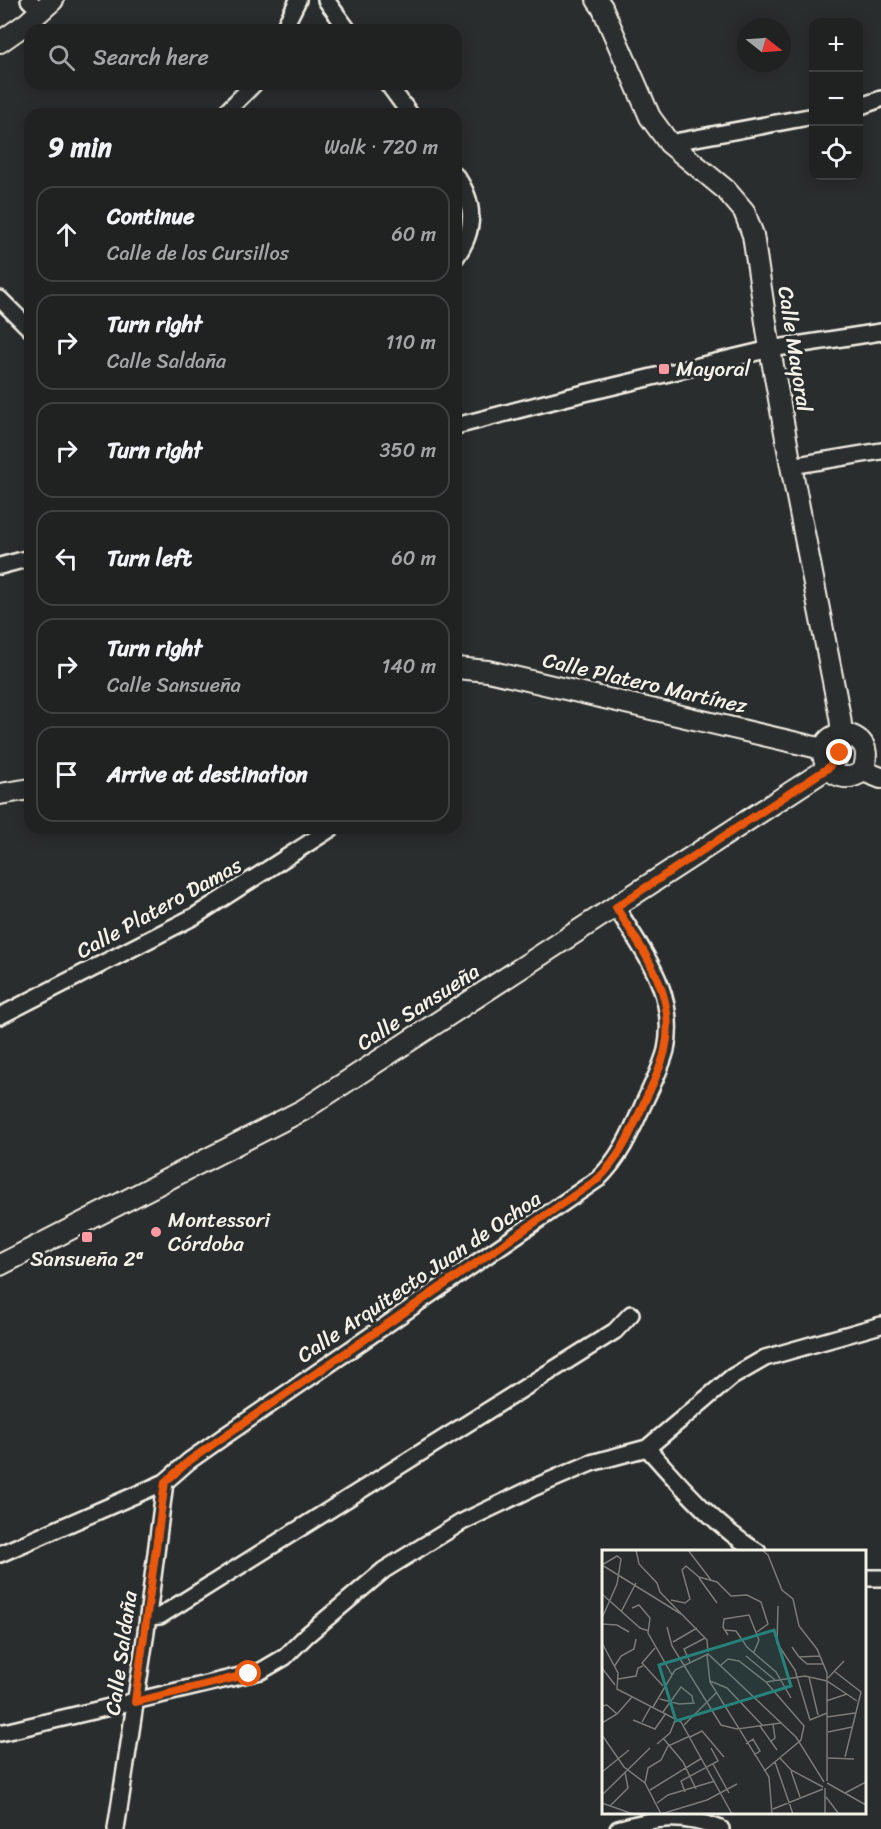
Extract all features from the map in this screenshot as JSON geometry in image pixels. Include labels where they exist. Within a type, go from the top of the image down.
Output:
[{"type":"street","points":[[286,24],[298,0]]},
{"type":"street","points":[[326,0],[344,24]]},
{"type":"street","name":"Calle Mayoral","points":[[597,0],[650,117],[669,143],[726,190],[744,211],[753,235],[791,466],[843,733],[843,745],[830,757]]},
{"type":"street","points":[[0,42],[40,4]]},
{"type":"street","points":[[230,108],[248,90]]},
{"type":"street","points":[[392,90],[406,108]]},
{"type":"street","points":[[863,105],[881,99]]},
{"type":"street","points":[[669,143],[809,117]]},
{"type":"street","points":[[462,185],[470,207],[471,228],[462,249]]},
{"type":"street","points":[[0,299],[24,323]]},
{"type":"street","points":[[462,424],[770,349],[881,332]]},
{"type":"street","points":[[791,466],[881,451]]},
{"type":"street","points":[[0,566],[24,560]]},
{"type":"street","name":"Calle Platero Martínez","points":[[462,669],[488,671],[830,757],[832,772],[844,777],[872,774]]},
{"type":"street","points":[[843,733],[858,738],[863,744],[872,774]]},
{"type":"street","name":"Calle Sansueña","points":[[0,1265],[303,1110],[616,907],[830,757]]},
{"type":"street","points":[[0,794],[24,790]]},
{"type":"street","name":"Calle Platero Damas","points":[[0,1016],[195,916],[324,834]]},
{"type":"street","name":"Calle Arquitecto Juan de Ochoa","points":[[0,1554],[165,1482],[189,1461],[608,1170],[627,1140],[661,1065],[668,1020],[663,991],[657,975],[616,907]]},
{"type":"street","points":[[148,1617],[160,1616],[606,1337],[631,1314]]},
{"type":"street","points":[[0,1733],[261,1671],[285,1657],[384,1570],[462,1522],[591,1463],[647,1448],[732,1377],[765,1358],[881,1325]]},
{"type":"street","points":[[647,1448],[723,1526],[742,1542],[756,1550]]},
{"type":"street","name":"Calle Saldaña","points":[[116,1829],[148,1617],[165,1482]]},
{"type":"street","points":[[618,1829],[662,1818],[686,1818],[721,1829]]},
{"type":"place","name":"Mayoral","points":[[664,369]]},
{"type":"place","name":"Montessori Córdoba","points":[[156,1232]]},
{"type":"place","name":"Sansueña 2ª","points":[[87,1237]]},
{"type":"route","points":[[249,1674],[135,1702],[165,1482],[189,1461],[608,1170],[627,1140],[661,1065],[668,1034],[667,1006],[657,975],[616,907],[828,768],[840,753]]}]
